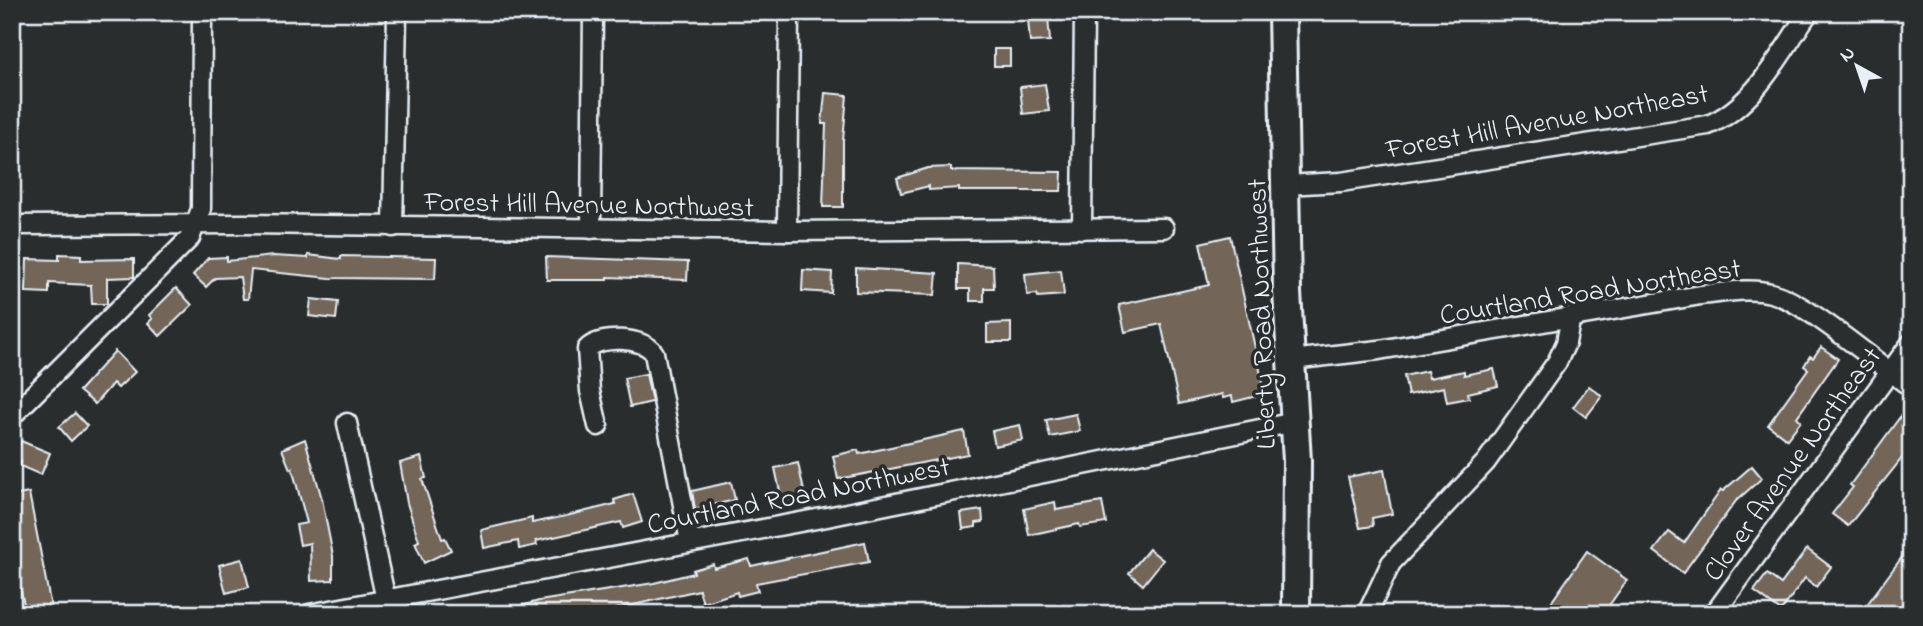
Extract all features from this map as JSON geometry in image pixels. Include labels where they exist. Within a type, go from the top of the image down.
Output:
[{"type":"street","points":[[12,416],[190,238],[197,225],[201,209],[202,12]]},
{"type":"street","points":[[393,227],[397,12]]},
{"type":"street","points":[[591,229],[593,12]]},
{"type":"street","points":[[787,231],[789,12]]},
{"type":"street","points":[[1082,229],[1084,12]]},
{"type":"street","name":"Liberty Road Northwest","points":[[1282,12],[1298,613]]},
{"type":"street","name":"Forest Hill Avenue Northeast","points":[[1285,185],[1341,182],[1707,125],[1735,111],[1752,93],[1810,12]]},
{"type":"street","name":"Forest Hill Avenue Northwest","points":[[12,225],[787,231],[1164,228]]},
{"type":"street","name":"Courtland Road Northeast","points":[[1291,360],[1379,350],[1701,295],[1753,291],[1770,293],[1796,303],[1911,387]]},
{"type":"street","points":[[1367,614],[1391,563],[1486,462],[1557,362],[1566,344],[1571,316]]},
{"type":"street","points":[[598,426],[590,391],[587,349],[591,345],[611,341],[643,342],[650,346],[654,353],[690,542]]},
{"type":"street","name":"Clover Avenue Northeast","points":[[1714,614],[1911,343]]},
{"type":"street","name":"Courtland Road Northwest","points":[[309,614],[1132,457],[1295,422]]},
{"type":"street","points":[[347,423],[386,600]]},
{"type":"building","points":[[1048,17],[1050,41],[1030,42],[1028,19]]},
{"type":"building","points":[[994,49],[1010,49],[1010,66],[994,66]]},
{"type":"building","points":[[1045,84],[1049,111],[1023,114],[1020,87]]},
{"type":"building","points":[[825,93],[847,95],[843,141],[843,207],[823,207],[826,124],[822,124]]},
{"type":"building","points":[[951,167],[951,171],[1062,172],[1061,191],[959,191],[959,188],[929,190],[929,186],[901,193],[897,178],[928,168]]},
{"type":"building","points":[[1230,236],[1262,379],[1261,395],[1233,402],[1232,396],[1223,398],[1222,394],[1179,404],[1161,324],[1125,332],[1119,305],[1209,285],[1200,243]]},
{"type":"building","points":[[59,254],[81,255],[81,260],[134,259],[134,277],[107,278],[107,304],[92,304],[91,285],[49,283],[49,293],[26,292],[27,259],[59,260]]},
{"type":"building","points":[[308,255],[341,259],[341,256],[436,258],[435,279],[330,278],[251,270],[248,299],[243,299],[240,277],[215,278],[206,287],[193,275],[208,258],[227,257],[227,261],[273,256],[308,258]]},
{"type":"building","points":[[546,257],[688,262],[687,280],[608,277],[608,280],[547,280]]},
{"type":"building","points":[[958,264],[993,266],[994,288],[984,288],[984,301],[970,301],[970,289],[958,289]]},
{"type":"building","points":[[856,268],[937,273],[935,295],[856,292]]},
{"type":"building","points":[[803,270],[832,272],[831,293],[802,291]]},
{"type":"building","points":[[1061,270],[1064,295],[1027,295],[1025,274]]},
{"type":"building","points":[[176,288],[192,305],[160,336],[148,323],[152,319],[149,315]]},
{"type":"building","points":[[311,299],[338,302],[336,319],[309,316]]},
{"type":"building","points":[[1011,323],[1011,342],[987,342],[987,324]]},
{"type":"building","points":[[1821,347],[1838,359],[1797,417],[1801,421],[1787,439],[1768,425],[1808,369],[1804,366],[1810,356],[1813,358]]},
{"type":"building","points":[[115,351],[135,372],[118,388],[113,383],[95,404],[79,391]]},
{"type":"building","points":[[1494,369],[1498,386],[1468,393],[1469,398],[1447,402],[1444,387],[1408,395],[1404,376],[1427,371],[1429,378],[1464,371],[1464,375]]},
{"type":"building","points":[[646,374],[652,402],[630,407],[624,378]]},
{"type":"building","points":[[1589,386],[1602,396],[1586,417],[1573,407]]},
{"type":"building","points":[[1911,402],[1911,441],[1904,451],[1906,453],[1848,526],[1832,514]]},
{"type":"building","points":[[75,413],[87,426],[71,441],[59,427]]},
{"type":"building","points":[[1076,414],[1080,431],[1050,437],[1046,420]]},
{"type":"building","points":[[1020,425],[1023,440],[995,446],[992,431]]},
{"type":"building","points":[[964,431],[968,454],[838,479],[833,456],[858,450],[859,454]]},
{"type":"building","points":[[305,439],[322,499],[333,556],[333,580],[311,581],[310,543],[300,545],[296,525],[307,523],[292,468],[290,469],[282,449]]},
{"type":"building","points":[[21,441],[50,453],[41,475],[20,466],[21,461],[14,458]]},
{"type":"building","points":[[421,457],[426,478],[422,479],[442,539],[445,538],[451,550],[424,563],[415,543],[419,541],[407,503],[400,463]]},
{"type":"building","points":[[798,463],[805,496],[782,501],[775,468]]},
{"type":"building","points":[[1752,466],[1762,478],[1736,501],[1683,573],[1654,551],[1669,532],[1684,543],[1721,490]]},
{"type":"building","points":[[1384,470],[1392,514],[1372,518],[1373,526],[1360,528],[1348,477]]},
{"type":"building","points":[[731,482],[735,500],[695,509],[692,491]]},
{"type":"building","points":[[29,493],[52,612],[42,614],[26,614],[12,549],[12,496]]},
{"type":"building","points":[[633,494],[642,522],[623,528],[621,522],[536,541],[537,545],[519,549],[518,541],[484,548],[481,530],[532,518],[532,523],[566,516],[615,504],[614,500]]},
{"type":"building","points":[[1055,502],[1056,510],[1102,502],[1106,523],[1080,527],[1079,524],[1029,535],[1024,509]]},
{"type":"building","points":[[982,510],[983,522],[976,523],[976,527],[963,529],[961,513]]},
{"type":"building","points":[[865,542],[869,562],[756,583],[758,591],[738,596],[737,592],[703,603],[699,590],[616,609],[617,614],[506,614],[506,610],[539,601],[654,583],[694,573],[693,570],[713,564],[714,568],[749,559],[751,566]]},
{"type":"building","points":[[1911,545],[1911,614],[1860,614]]},
{"type":"building","points":[[1149,549],[1163,560],[1143,585],[1129,573]]},
{"type":"building","points":[[1807,549],[1831,567],[1816,587],[1805,578],[1781,611],[1754,591],[1767,574],[1781,584]]},
{"type":"building","points":[[1587,551],[1627,580],[1603,614],[1564,614],[1550,604]]},
{"type":"building","points":[[242,559],[249,587],[226,593],[219,565]]}]
